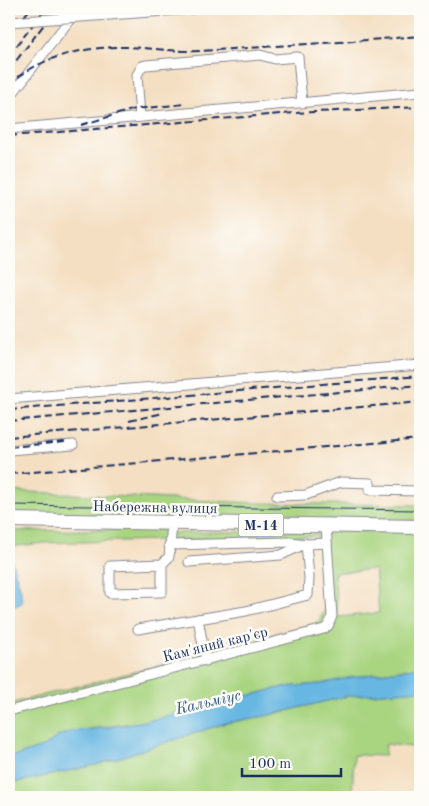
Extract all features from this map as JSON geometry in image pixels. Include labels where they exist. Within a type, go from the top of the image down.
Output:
[{"type":"highway","name":"Набережна вулиця","points":[[9,520],[420,527]]},
{"type":"street","points":[[9,98],[78,9]]},
{"type":"street","points":[[9,22],[193,9]]},
{"type":"street","points":[[140,117],[137,75],[142,66],[260,55],[276,59],[298,57],[302,103]]},
{"type":"street","points":[[9,128],[420,92]]},
{"type":"street","points":[[9,399],[420,365]]},
{"type":"street","points":[[9,450],[72,445]]},
{"type":"street","points":[[278,496],[306,495],[341,482],[370,483],[370,490],[420,491]]},
{"type":"street","points":[[162,564],[162,592],[110,593],[110,566],[162,564],[169,557],[172,524]]},
{"type":"street","name":"Кам'яний кар'єр","points":[[9,712],[319,632],[328,626],[333,611],[326,526]]},
{"type":"street","points":[[170,545],[327,543]]},
{"type":"street","points":[[189,562],[282,555],[306,544]]},
{"type":"street","points":[[138,630],[246,611],[308,595],[309,577],[306,544]]},
{"type":"street","points":[[198,619],[206,661]]},
{"type":"green space","points":[[9,491],[254,503],[420,505],[420,521],[9,516]]},
{"type":"green space","points":[[158,529],[173,533],[326,530],[420,532],[420,667],[320,684],[283,687],[152,720],[90,729],[57,737],[45,746],[9,758],[9,704],[316,625],[325,610],[317,536],[44,543],[9,547],[9,531]],"holes":[[[375,569],[379,613],[338,617],[334,573]]]},
{"type":"green space","points":[[420,690],[420,748],[386,744],[385,756],[354,755],[352,797],[9,797],[9,784],[96,765],[226,723],[265,716],[348,696]]},
{"type":"water","points":[[9,556],[21,590],[22,603],[9,609]]},
{"type":"water","points":[[420,667],[420,690],[348,696],[265,716],[226,723],[96,765],[9,784],[9,758],[45,746],[57,737],[71,731],[152,720],[283,687],[320,684]]},
{"type":"tram line","points":[[9,505],[420,510]]},
{"type":"railway","points":[[9,35],[30,9]]},
{"type":"railway","points":[[9,56],[45,9]]},
{"type":"railway","points":[[9,70],[56,9]]},
{"type":"railway","points":[[9,85],[21,75],[49,60],[97,48],[129,47],[201,51],[420,36]]},
{"type":"railway","points":[[81,125],[135,109],[186,104]]},
{"type":"railway","points":[[9,136],[294,113],[420,107]]},
{"type":"railway","points":[[9,410],[420,376]]},
{"type":"railway","points":[[9,421],[420,385]]},
{"type":"railway","points":[[9,437],[420,402]]},
{"type":"railway","points":[[129,421],[163,413]]},
{"type":"railway","points":[[9,474],[420,439]]},
{"type":"railway","points":[[9,447],[65,442]]},
{"type":"water label","name":"Кальміус","points":[[208,701]]}]
